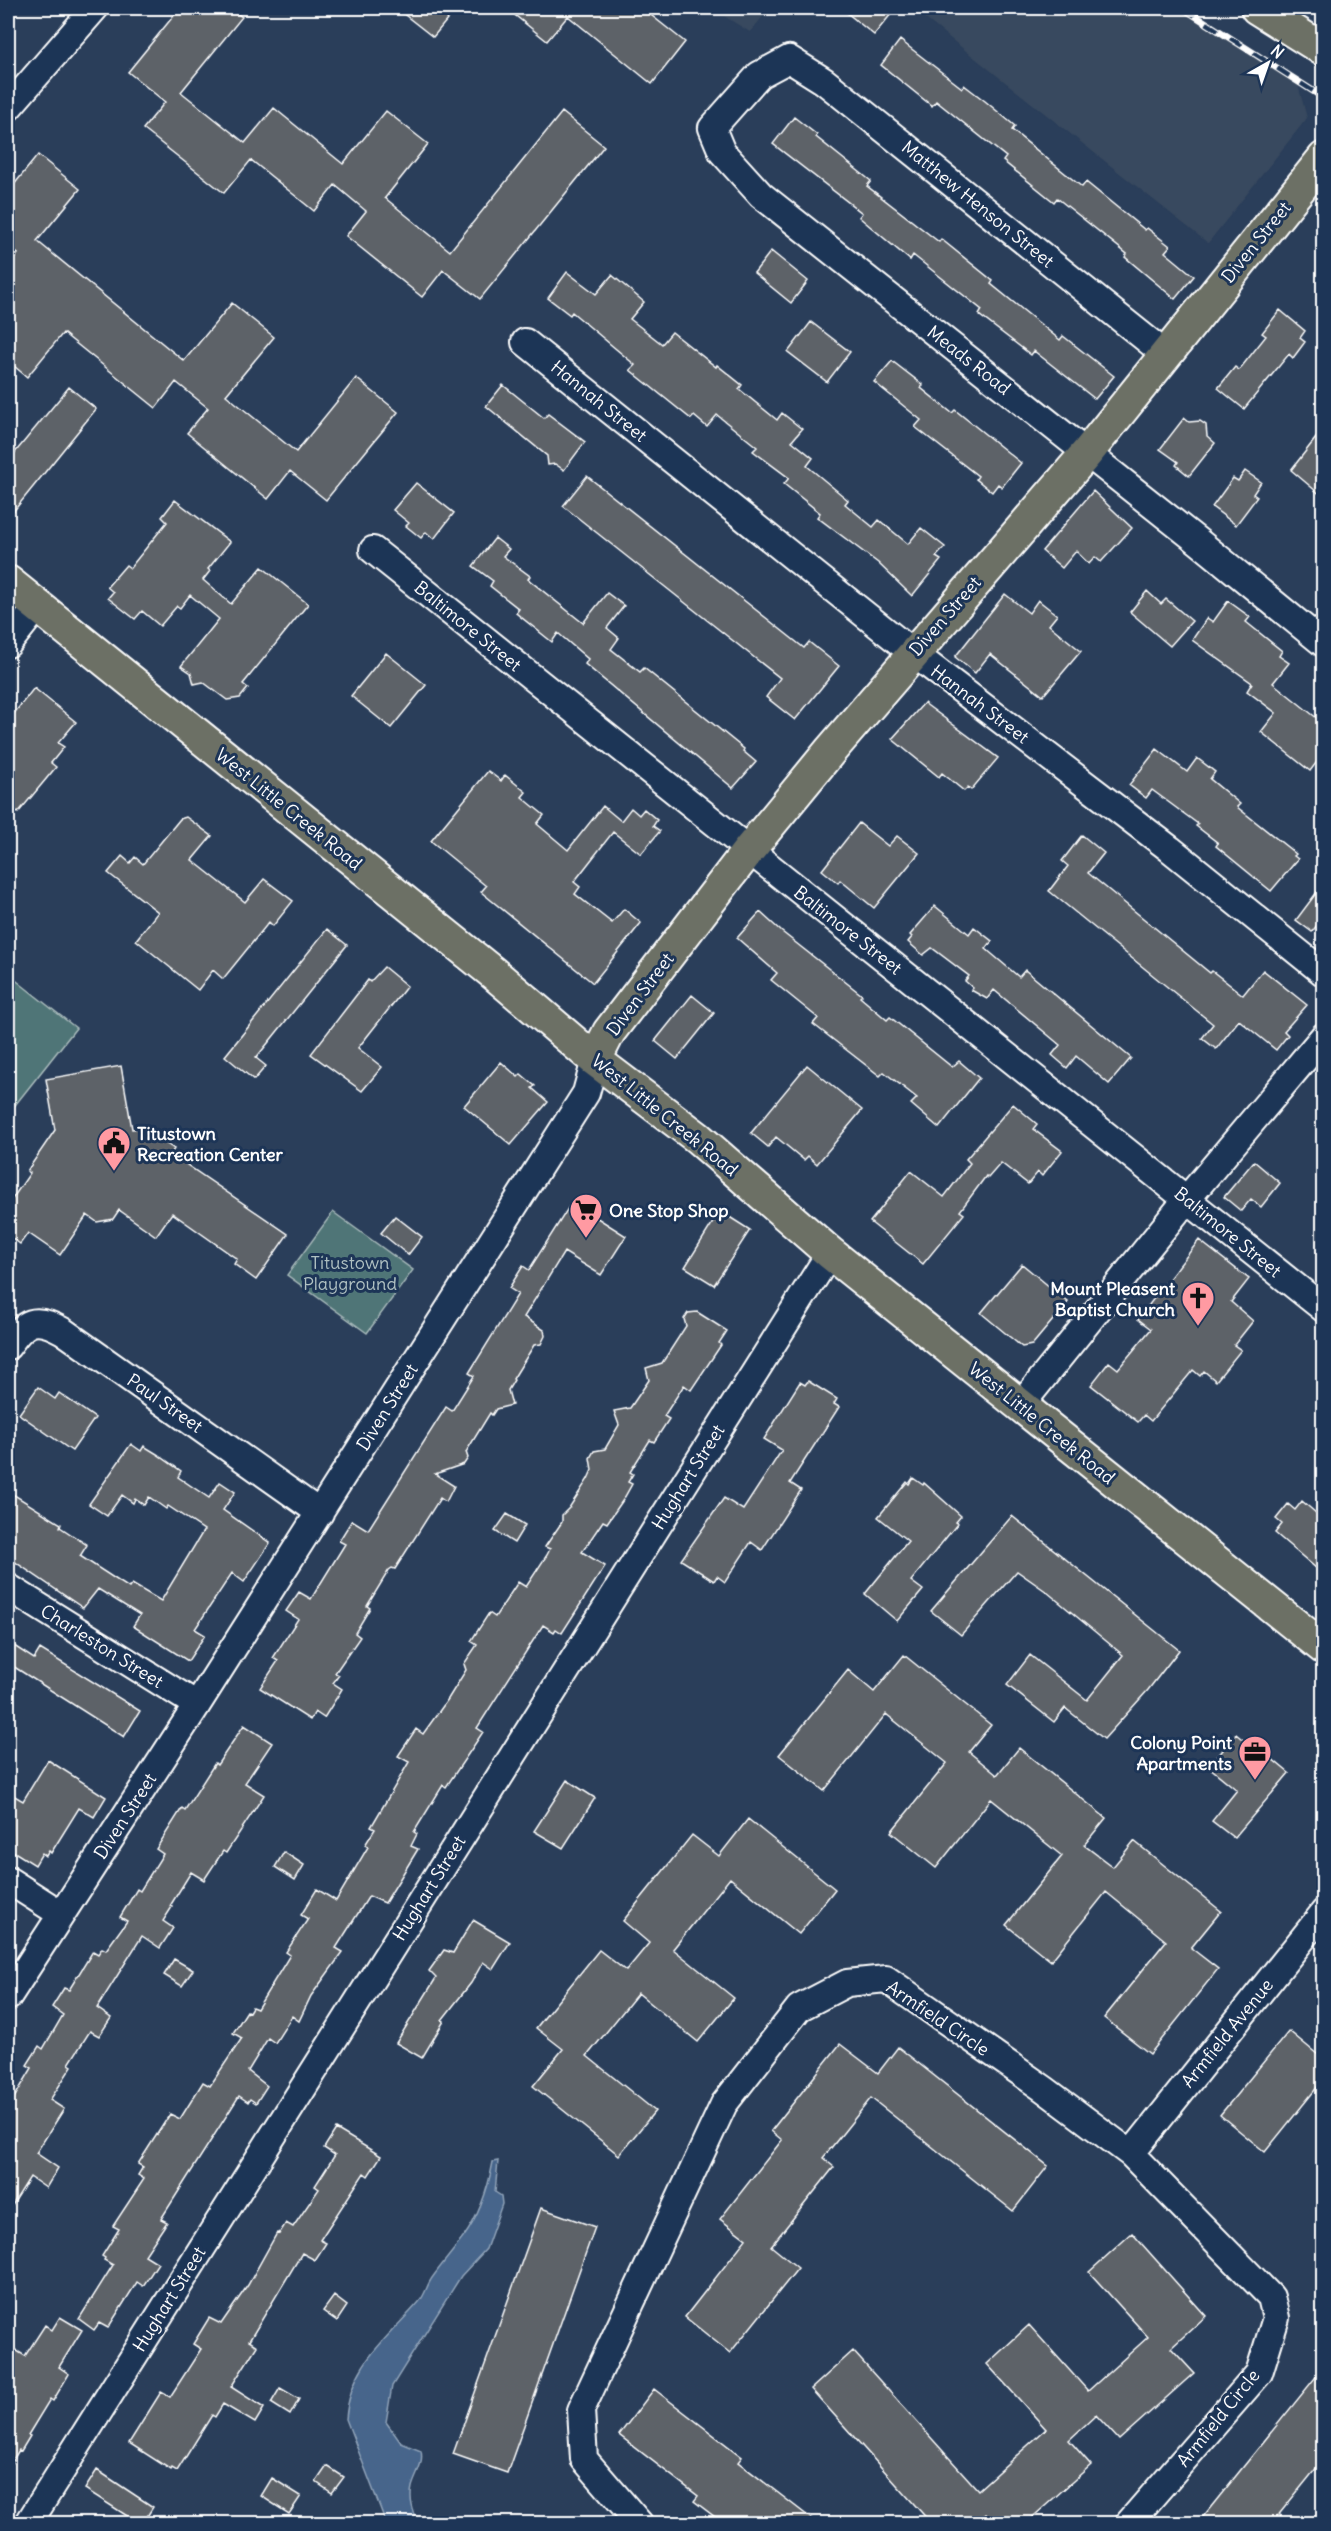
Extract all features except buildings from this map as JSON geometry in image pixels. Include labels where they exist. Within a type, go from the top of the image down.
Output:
[{"type":"main road","points":[[1257,8],[1323,50]]},
{"type":"main road","name":"Diven Street","points":[[595,1060],[609,1032],[748,851],[913,653],[1087,453],[1323,158]]},
{"type":"main road","name":"West Little Creek Road","points":[[8,582],[483,965],[595,1060],[698,1138],[830,1253],[1323,1648]]},
{"type":"street","points":[[8,108],[95,8]]},
{"type":"street","name":"Matthew Henson Street","points":[[789,59],[824,81],[1165,354]]},
{"type":"street","name":"Meads Road","points":[[789,59],[759,75],[712,128],[722,153],[761,195],[1087,453],[1323,644]]},
{"type":"street","name":"Hannah Street","points":[[525,342],[913,653],[1170,849],[1323,973]]},
{"type":"street","name":"Baltimore Street","points":[[373,550],[1323,1309]]},
{"type":"street","points":[[8,644],[38,606]]},
{"type":"street","points":[[1020,1406],[1323,1036]]},
{"type":"street","name":"Diven Street","points":[[8,1997],[320,1513],[586,1093],[595,1060]]},
{"type":"street","name":"Hughart Street","points":[[28,2523],[830,1253]]},
{"type":"street","name":"Paul Street","points":[[8,1345],[24,1326],[35,1322],[47,1322],[320,1513]]},
{"type":"street","name":"Charleston Street","points":[[8,1587],[197,1705]]},
{"type":"street","points":[[8,1880],[61,1914]]},
{"type":"street","name":"Armfield Avenue","points":[[1131,2154],[1323,1912]]},
{"type":"street","name":"Armfield Circle","points":[[640,2523],[584,2459],[581,2410],[724,2104],[799,2008],[847,1983],[886,1980],[1044,2089],[1131,2154],[1271,2297],[1276,2318],[1259,2373],[1128,2523]]},
{"type":"shaded area","points":[[711,8],[770,8],[750,32]]},
{"type":"shaded area","points":[[912,8],[1178,8],[1298,85],[1307,118],[1208,243]]},
{"type":"green space","points":[[8,974],[76,1028],[8,1114]]},
{"type":"green space","name":"Titustown Playground","points":[[333,1212],[413,1270],[367,1333],[287,1275]]},
{"type":"water","points":[[498,2161],[495,2192],[501,2196],[502,2204],[486,2249],[461,2276],[392,2386],[386,2422],[401,2443],[421,2451],[422,2456],[411,2492],[412,2505],[418,2523],[386,2523],[346,2419],[354,2383],[382,2341],[419,2302],[432,2278],[469,2229],[482,2202],[493,2162]]},
{"type":"railway","points":[[1183,8],[1324,98]]},
{"type":"place","name":"Titustown Recreation Center","points":[[114,1172]]},
{"type":"place","name":"One Stop Shop","points":[[586,1239]]},
{"type":"place","name":"Mount Pleasent Baptist Church","points":[[1198,1327]]},
{"type":"place","name":"Colony Point Apartments","points":[[1255,1781]]}]
